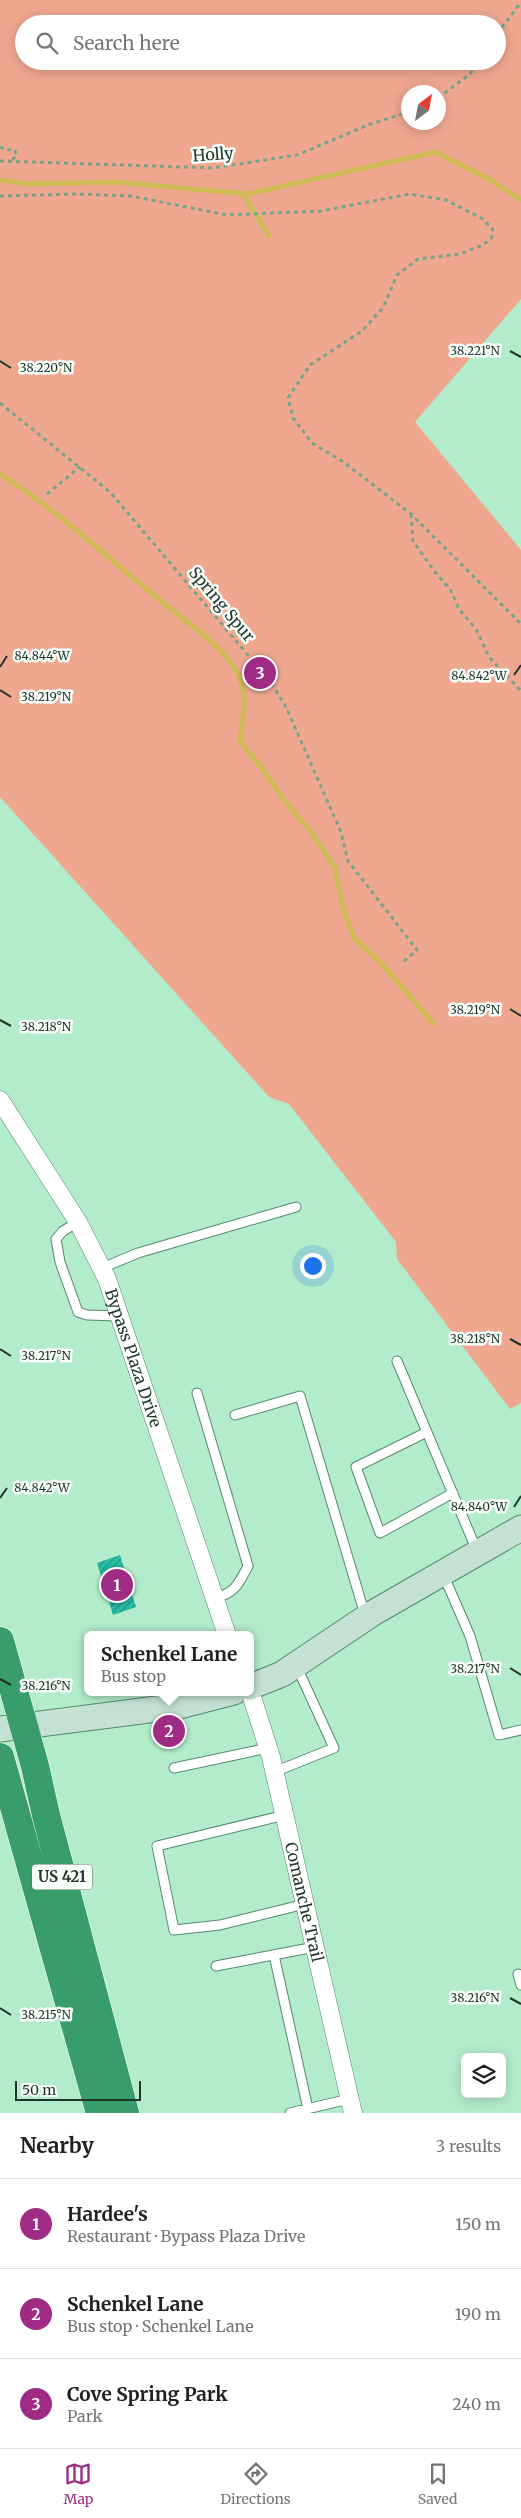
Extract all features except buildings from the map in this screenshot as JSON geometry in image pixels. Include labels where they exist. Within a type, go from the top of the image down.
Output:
[{"type":"highway","name":"US 421","points":[[0,1641],[12,1727],[125,2113]]},
{"type":"highway","name":"US 421","points":[[0,1757],[100,2113]]},
{"type":"street","name":"Bypass Plaza Drive","points":[[0,1100],[5,1117],[78,1222],[102,1268],[121,1316],[226,1631]]},
{"type":"street","points":[[254,1687],[296,1665],[366,1617],[521,1528]]},
{"type":"street","points":[[12,1727],[180,1706],[219,1696]]},
{"type":"street","name":"Comanche Trail","points":[[252,1696],[274,1772],[351,2106]]},
{"type":"lane","points":[[102,1268],[138,1253],[296,1207]]},
{"type":"lane","points":[[78,1222],[63,1231],[56,1239],[60,1262],[78,1312],[87,1315],[121,1316]]},
{"type":"lane","points":[[397,1361],[478,1553]]},
{"type":"lane","points":[[197,1393],[248,1566],[238,1586],[226,1596],[214,1598]]},
{"type":"lane","points":[[235,1415],[300,1396],[366,1617]]},
{"type":"lane","points":[[427,1432],[356,1467],[380,1533],[453,1494]]},
{"type":"lane","points":[[443,1573],[470,1636],[498,1735],[521,1730]]},
{"type":"lane","points":[[274,1772],[334,1748],[296,1665]]},
{"type":"lane","points":[[174,1768],[268,1748]]},
{"type":"lane","points":[[284,1815],[157,1846],[174,1930],[220,1925],[305,1904]]},
{"type":"lane","points":[[216,1966],[314,1947]]},
{"type":"lane","points":[[274,1955],[308,2109]]},
{"type":"lane","points":[[518,1974],[521,1985]]},
{"type":"lane","points":[[290,2113],[308,2109],[351,2106]]},
{"type":"path","points":[[506,22],[521,2]]},
{"type":"path","points":[[446,92],[473,70]]},
{"type":"path","name":"Holly","points":[[0,161],[213,168],[297,156],[368,124],[401,114]]},
{"type":"path","points":[[0,147],[7,150],[14,148],[17,155],[11,161]]},
{"type":"path","points":[[0,196],[76,194],[131,196],[227,215],[321,211],[410,194],[446,200],[483,219],[493,230],[491,239],[483,245],[460,254],[418,260],[398,275],[383,308],[362,331],[310,365],[288,398],[293,418],[312,443],[342,461],[411,514],[521,624]]},
{"type":"path","name":"Spring Spur","points":[[0,403],[110,492],[270,681],[286,707],[337,823],[348,861],[417,950],[402,963]]},
{"type":"path","points":[[46,494],[80,467]]},
{"type":"path","points":[[411,514],[413,541],[434,571],[450,588],[459,609],[476,629],[489,657],[521,691]]},
{"type":"shaded area","points":[[0,0],[521,0],[521,299],[415,422],[521,550],[521,1403],[510,1409],[397,1259],[396,1242],[289,1104],[269,1097],[0,797]]},
{"type":"waterway","points":[[0,180],[28,184],[115,182],[248,194],[435,152],[492,181],[521,200]]},
{"type":"waterway","points":[[243,194],[269,236]]},
{"type":"waterway","points":[[0,474],[41,502],[199,631],[230,661],[243,687],[240,741],[283,799],[311,832],[335,868],[343,908],[354,938],[383,965],[433,1023]]},
{"type":"place","name":"Cove Spring Park","points":[[260,673]]},
{"type":"place","name":"Hardee's","points":[[117,1585]]},
{"type":"place","name":"Schenkel Lane","points":[[169,1731]]}]
